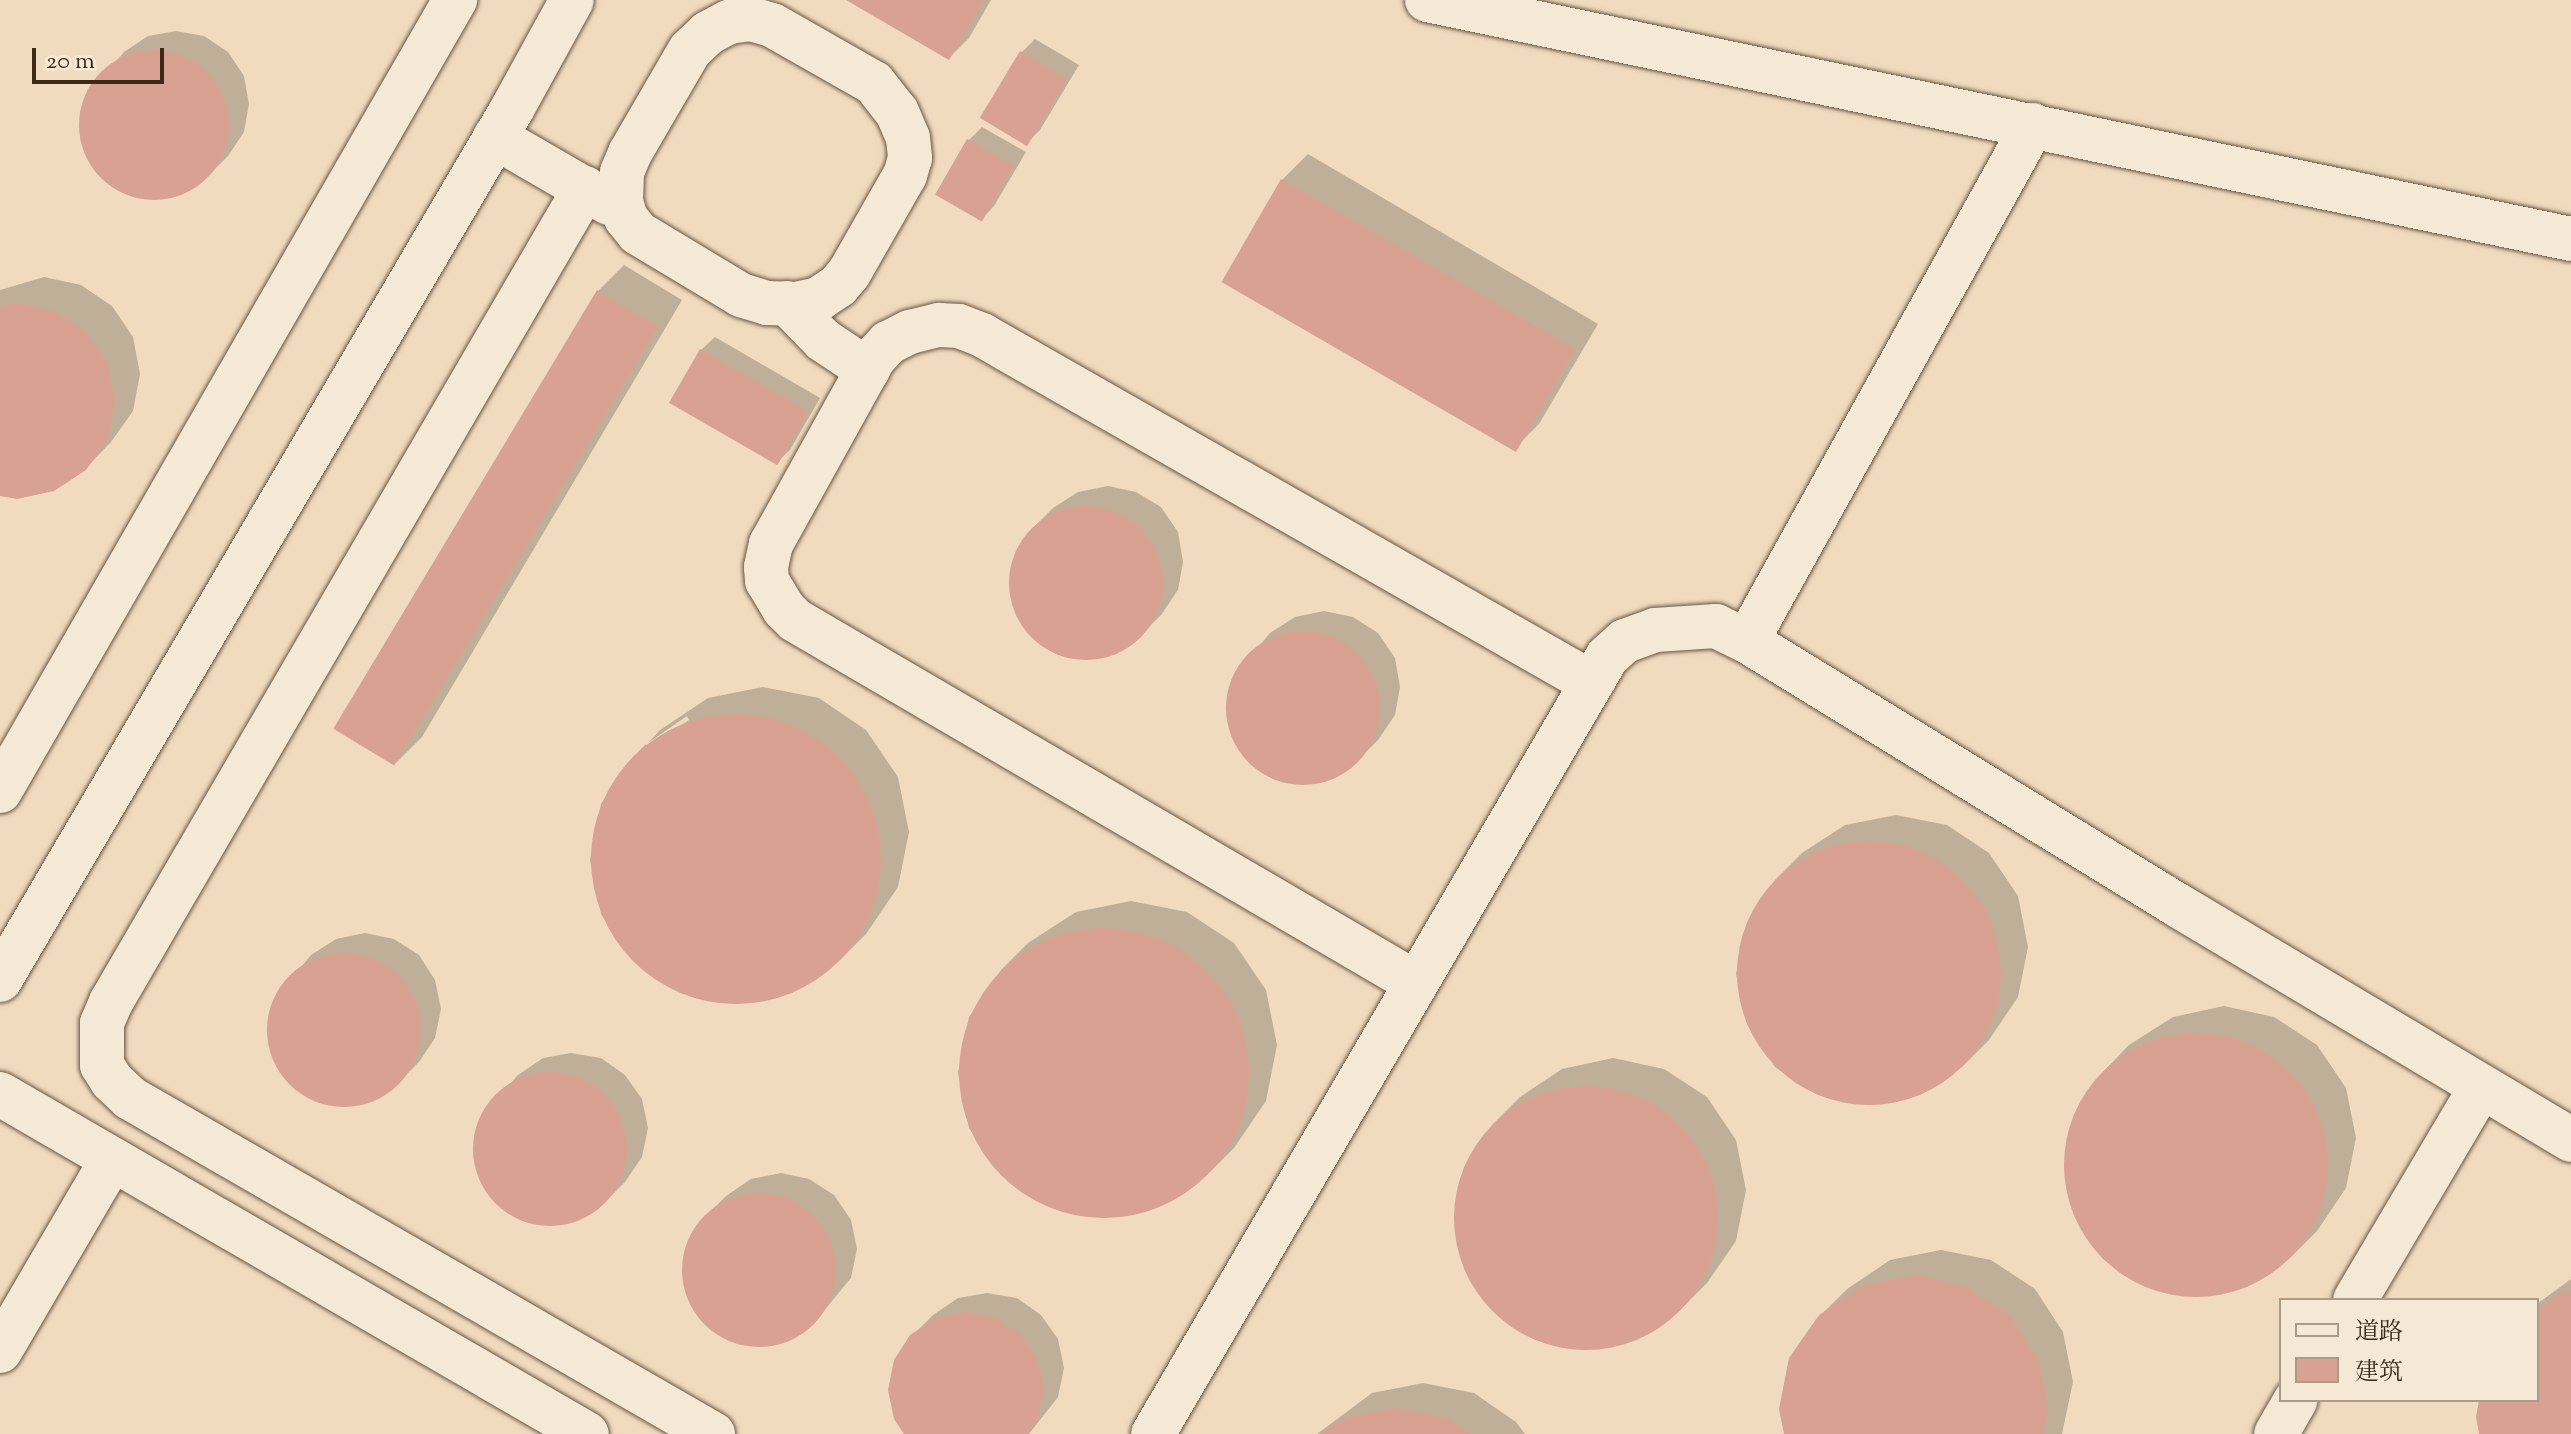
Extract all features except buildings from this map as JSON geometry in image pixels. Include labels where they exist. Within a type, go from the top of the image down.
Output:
[{"type":"lane","points":[[0,791],[455,0]]},
{"type":"lane","points":[[0,980],[495,137],[572,0]]},
{"type":"lane","points":[[1427,0],[2571,239]]},
{"type":"lane","points":[[495,137],[624,213],[638,233],[741,295],[767,303],[819,299],[838,286],[905,175],[910,158],[908,138],[897,112],[874,83],[772,25],[751,19],[729,22],[708,33],[690,50],[630,153],[622,172],[624,213]]},
{"type":"lane","points":[[1747,641],[2033,125]]},
{"type":"lane","points":[[585,188],[111,1002],[102,1023],[102,1065],[112,1081],[130,1098],[713,1434]]},
{"type":"lane","points":[[787,303],[823,340],[868,370]]},
{"type":"lane","points":[[1416,983],[795,620],[784,609],[767,581],[766,567],[771,544],[868,370],[888,343],[910,332],[939,325],[959,326],[982,335],[1592,683]]},
{"type":"lane","points":[[1153,1434],[1607,657],[1625,641],[1655,630],[1716,626],[1747,641],[2571,1140]]},
{"type":"lane","points":[[2356,1298],[2481,1087]]},
{"type":"lane","points":[[0,1094],[587,1434]]},
{"type":"lane","points":[[0,1351],[112,1159]]},
{"type":"lane","points":[[2276,1434],[2295,1402]]}]
